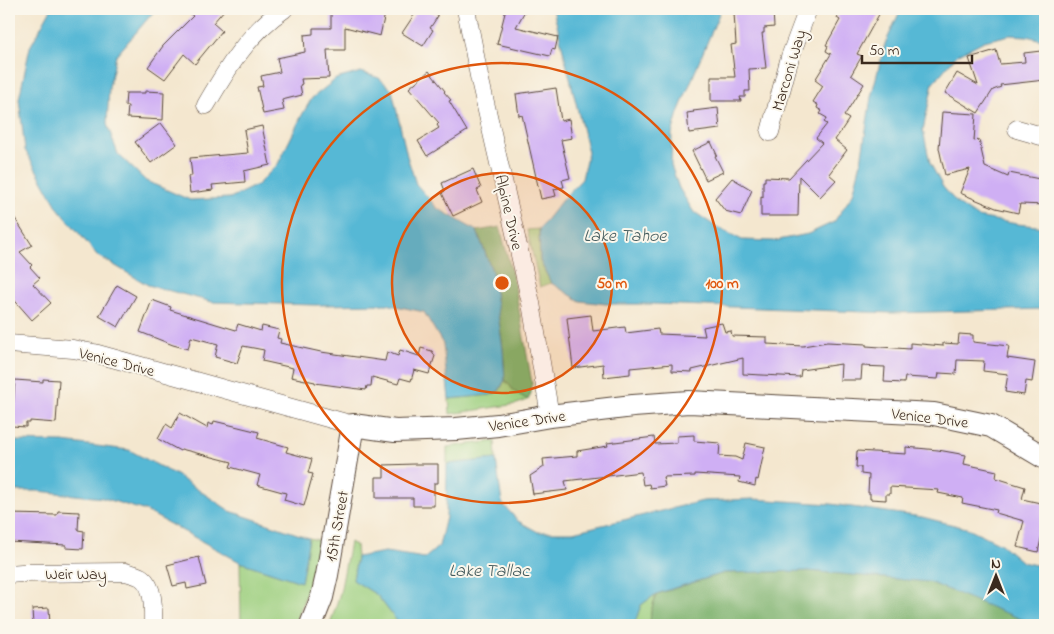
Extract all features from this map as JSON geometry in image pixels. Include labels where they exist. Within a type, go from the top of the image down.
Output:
[{"type":"street","points":[[206,105],[230,65],[251,36],[284,9]]},
{"type":"street","name":"Alpine Drive","points":[[466,9],[479,76],[531,302],[550,416]]},
{"type":"street","name":"Marconi Way","points":[[770,132],[790,57],[808,9]]},
{"type":"street","points":[[1017,129],[1045,137]]},
{"type":"street","name":"Venice Drive","points":[[9,344],[94,353],[353,426],[395,431],[424,431],[498,425],[550,416],[663,402],[689,402],[934,414],[991,426],[1045,458]]},
{"type":"street","name":"15th Street","points":[[311,625],[322,597],[327,575],[353,426]]},
{"type":"street","name":"Weir Way","points":[[9,574],[126,572],[143,578],[151,594],[153,625]]},
{"type":"green space","points":[[500,227],[514,281],[532,383],[528,400],[515,392],[505,380],[503,349],[492,271],[477,231]]},
{"type":"green space","points":[[539,229],[540,261],[551,283],[540,287],[527,230]]},
{"type":"green space","points":[[505,380],[515,392],[528,400],[517,404],[450,414],[449,399],[490,395],[499,391]]},
{"type":"green space","points":[[495,441],[496,459],[447,464],[447,447]]},
{"type":"green space","points":[[309,538],[318,540],[309,583],[294,625],[241,625],[240,562],[301,582]]},
{"type":"green space","points":[[350,542],[356,546],[357,557],[353,580],[377,595],[400,625],[330,625],[340,593]]},
{"type":"green space","points":[[808,571],[929,582],[1037,625],[650,625],[651,611],[657,594],[724,573]]},
{"type":"green space","points":[[656,594],[651,611],[650,625],[634,625],[641,605]]},
{"type":"water","points":[[51,9],[156,9],[116,56],[109,87],[107,124],[118,154],[146,181],[190,200],[230,198],[257,185],[278,164],[312,98],[336,79],[361,72],[379,78],[392,90],[407,156],[416,184],[437,208],[477,231],[492,271],[503,349],[505,380],[499,391],[490,395],[449,399],[443,344],[424,312],[386,304],[315,305],[212,302],[148,285],[97,255],[58,208],[25,150],[19,99],[30,47]]},
{"type":"water","name":"Lake Tahoe","points":[[553,9],[721,9],[678,113],[672,134],[671,165],[679,188],[693,211],[715,226],[742,240],[774,241],[808,234],[834,222],[853,194],[861,162],[871,97],[885,44],[901,9],[1045,9],[1045,41],[1027,36],[1010,35],[984,41],[957,55],[933,83],[923,130],[930,163],[943,187],[958,204],[977,217],[1045,227],[1045,309],[892,313],[654,304],[606,304],[580,301],[551,283],[540,261],[539,229],[582,179],[588,152]]},
{"type":"water","points":[[9,441],[63,442],[129,450],[176,475],[230,511],[309,538],[301,582],[240,562],[146,511],[103,498],[38,491],[9,491]]},
{"type":"water","name":"Lake Tallac","points":[[496,459],[502,503],[518,521],[538,532],[573,532],[703,501],[753,499],[831,504],[922,517],[970,529],[1001,544],[1022,562],[1045,567],[1045,625],[1037,625],[929,582],[808,571],[724,573],[671,589],[656,594],[641,605],[634,625],[400,625],[377,595],[353,580],[357,557],[385,552],[425,558],[439,546],[446,517],[447,464]]},
{"type":"building","points":[[184,9],[225,9],[213,23],[222,31],[195,64],[184,54],[165,79],[148,67],[163,46],[193,16]]},
{"type":"building","points":[[363,9],[386,9],[380,36],[345,27],[345,50],[327,50],[329,78],[301,79],[302,95],[282,100],[284,110],[263,114],[257,87],[263,86],[261,76],[280,72],[277,58],[305,52],[304,35],[313,34],[313,28],[331,28],[331,11],[363,11]]},
{"type":"building","points":[[418,9],[427,9],[438,16],[430,28],[433,30],[423,46],[402,33]]},
{"type":"building","points":[[506,9],[526,9],[516,27],[558,37],[555,50],[552,49],[550,56],[497,44]]},
{"type":"building","points":[[842,9],[882,9],[857,54],[862,56],[851,75],[864,84],[844,116],[849,119],[835,140],[847,150],[829,174],[836,180],[820,197],[799,176],[798,216],[761,216],[761,196],[763,197],[763,181],[765,181],[765,177],[789,178],[822,143],[816,138],[827,124],[824,122],[827,118],[820,114],[822,111],[813,102],[823,86],[815,80],[831,54],[826,51],[828,46],[826,45],[840,20],[837,18]]},
{"type":"building","points":[[773,11],[774,27],[764,28],[764,33],[762,33],[766,68],[749,69],[750,91],[745,91],[745,97],[740,97],[741,101],[711,101],[711,77],[735,77],[731,45],[736,44],[734,13]]},
{"type":"building","points":[[996,50],[1000,64],[1025,62],[1024,53],[1041,51],[1041,57],[1045,56],[1045,80],[1000,85],[1001,87],[993,90],[978,113],[945,93],[957,73],[978,85],[969,58]]},
{"type":"building","points":[[429,71],[451,100],[449,101],[467,131],[427,156],[418,141],[439,128],[437,125],[439,123],[409,88]]},
{"type":"building","points":[[556,88],[561,121],[569,119],[572,138],[561,140],[570,178],[562,180],[564,187],[554,189],[556,196],[541,199],[522,115],[519,116],[516,94]]},
{"type":"building","points":[[145,91],[164,92],[163,120],[127,118],[128,106],[125,106],[126,93],[145,93]]},
{"type":"building","points":[[718,108],[720,129],[689,133],[687,113]]},
{"type":"building","points":[[942,112],[976,114],[974,141],[979,140],[985,167],[1008,177],[1009,173],[1045,180],[1045,205],[1020,204],[1018,213],[996,208],[960,193],[970,169],[945,175],[939,148]]},
{"type":"building","points":[[161,123],[177,144],[151,163],[135,142]]},
{"type":"building","points":[[262,126],[270,165],[244,171],[245,182],[212,185],[213,190],[190,193],[188,176],[192,176],[190,158],[248,153],[244,130]]},
{"type":"building","points":[[711,142],[723,172],[706,180],[692,151]]},
{"type":"building","points":[[473,169],[481,188],[477,190],[482,202],[453,216],[442,193],[445,191],[442,183]]},
{"type":"building","points":[[732,178],[752,190],[741,215],[725,211],[715,198]]},
{"type":"building","points":[[9,209],[32,245],[20,252],[32,265],[30,267],[40,278],[33,284],[51,303],[32,320],[9,294]]},
{"type":"building","points":[[117,285],[136,296],[118,327],[99,316]]},
{"type":"building","points":[[152,300],[171,307],[170,310],[236,330],[238,324],[261,331],[262,326],[279,330],[277,338],[281,339],[280,343],[321,352],[385,361],[387,352],[398,356],[400,350],[419,356],[421,348],[432,351],[435,356],[429,374],[414,370],[411,381],[400,378],[398,384],[372,377],[371,386],[367,386],[366,390],[315,383],[291,377],[293,368],[262,361],[264,350],[243,346],[237,363],[215,357],[218,344],[191,337],[188,349],[140,332]]},
{"type":"building","points":[[591,315],[593,331],[625,327],[626,333],[658,329],[659,334],[705,336],[703,327],[722,323],[725,332],[731,331],[732,336],[767,337],[767,344],[803,346],[827,342],[910,349],[910,343],[943,346],[943,343],[958,344],[959,334],[973,335],[973,342],[1009,346],[1007,358],[1035,362],[1032,382],[1026,381],[1024,395],[1005,392],[1008,374],[983,371],[984,361],[957,360],[956,374],[939,373],[938,379],[905,377],[904,383],[884,382],[885,367],[862,366],[861,380],[840,380],[841,364],[801,370],[800,377],[743,374],[743,358],[692,370],[692,372],[672,371],[672,364],[630,368],[630,374],[604,377],[603,364],[573,368],[567,318]]},
{"type":"building","points":[[43,379],[59,380],[56,423],[30,421],[30,423],[26,423],[26,427],[12,426],[15,380],[43,382]]},
{"type":"building","points":[[180,413],[207,428],[208,423],[213,425],[214,421],[259,432],[257,438],[288,447],[286,452],[312,459],[308,473],[313,474],[304,506],[284,500],[286,493],[257,485],[260,475],[230,467],[232,462],[181,449],[180,451],[158,439],[166,424],[172,428]]},
{"type":"building","points":[[694,435],[694,441],[720,443],[719,456],[735,457],[742,460],[746,443],[765,447],[755,486],[739,482],[740,477],[695,474],[695,476],[663,477],[665,486],[650,488],[649,484],[643,485],[641,472],[565,481],[567,490],[533,494],[530,476],[544,467],[543,459],[577,456],[577,451],[608,446],[607,443],[654,437],[655,444],[677,443],[677,436]]},
{"type":"building","points":[[906,447],[966,455],[964,464],[997,471],[996,478],[1025,487],[1022,499],[1045,504],[1045,522],[1038,552],[1017,547],[1024,521],[996,513],[997,510],[962,503],[963,498],[938,493],[939,490],[890,487],[890,494],[886,494],[886,500],[870,499],[870,493],[868,493],[869,475],[861,474],[861,467],[856,467],[857,451],[906,454]]},
{"type":"building","points":[[438,464],[438,483],[434,483],[434,506],[413,506],[413,498],[376,498],[376,477],[384,477],[384,465]]},
{"type":"building","points":[[58,511],[79,512],[78,530],[84,531],[83,549],[66,548],[66,545],[9,542],[9,514],[57,515]]},
{"type":"building","points":[[199,557],[206,585],[187,589],[186,583],[173,586],[167,565]]},
{"type":"building","points":[[49,608],[50,625],[33,625],[32,609]]}]
